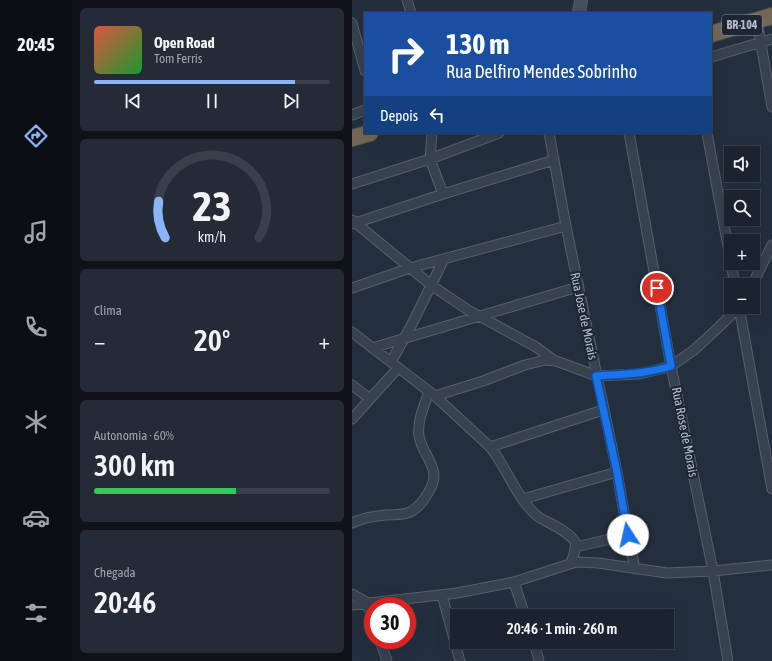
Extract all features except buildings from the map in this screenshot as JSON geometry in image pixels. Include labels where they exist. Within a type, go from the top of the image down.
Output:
[{"type":"highway","name":"BR-104","points":[[712,34],[772,16]]},
{"type":"street","points":[[407,0],[411,12]]},
{"type":"street","points":[[579,12],[581,0]]},
{"type":"street","points":[[757,20],[772,107]]},
{"type":"street","points":[[352,23],[364,67]]},
{"type":"street","points":[[712,57],[762,47],[772,39]]},
{"type":"street","points":[[762,47],[772,59]]},
{"type":"street","points":[[352,115],[364,110]]},
{"type":"street","points":[[432,134],[430,159],[443,194]]},
{"type":"street","points":[[352,184],[430,159],[496,134]]},
{"type":"street","name":"Rua Jose de Morais","points":[[550,134],[578,287],[636,569]]},
{"type":"street","name":"Rua Rose de Morais","points":[[629,134],[671,366],[712,571],[728,661]]},
{"type":"street","points":[[706,134],[734,278]]},
{"type":"street","points":[[353,222],[554,160]]},
{"type":"street","points":[[353,222],[431,285],[478,316],[544,352],[556,361]]},
{"type":"street","points":[[352,288],[410,268],[566,226]]},
{"type":"street","points":[[756,278],[772,245]]},
{"type":"street","points":[[352,419],[370,399],[394,365],[404,339],[444,259]]},
{"type":"street","points":[[372,348],[578,287]]},
{"type":"street","points":[[352,523],[379,515],[409,513],[422,503],[431,489],[434,479],[434,471],[421,442],[419,429],[421,416],[432,394],[483,381],[545,360],[556,361],[596,376],[651,372],[671,366],[694,350],[732,314]]},
{"type":"street","points":[[740,314],[772,489]]},
{"type":"street","points":[[352,332],[432,394],[490,447],[523,499],[535,514],[573,539],[575,547],[571,563]]},
{"type":"street","points":[[352,385],[370,399]]},
{"type":"street","points":[[490,447],[603,410]]},
{"type":"street","points":[[523,499],[617,472]]},
{"type":"street","points":[[575,547],[628,535]]},
{"type":"street","points":[[416,598],[514,582],[571,563],[589,562],[667,573],[712,571],[772,565]]},
{"type":"street","points":[[514,582],[523,609]]},
{"type":"street","points":[[352,594],[364,601]]},
{"type":"street","points":[[442,595],[460,661]]},
{"type":"street","points":[[352,605],[364,604]]},
{"type":"street","points":[[383,649],[387,661]]},
{"type":"street","points":[[536,649],[539,661]]},
{"type":"route","points":[[628,535],[617,472],[596,376],[639,374],[671,366],[657,288]]}]
